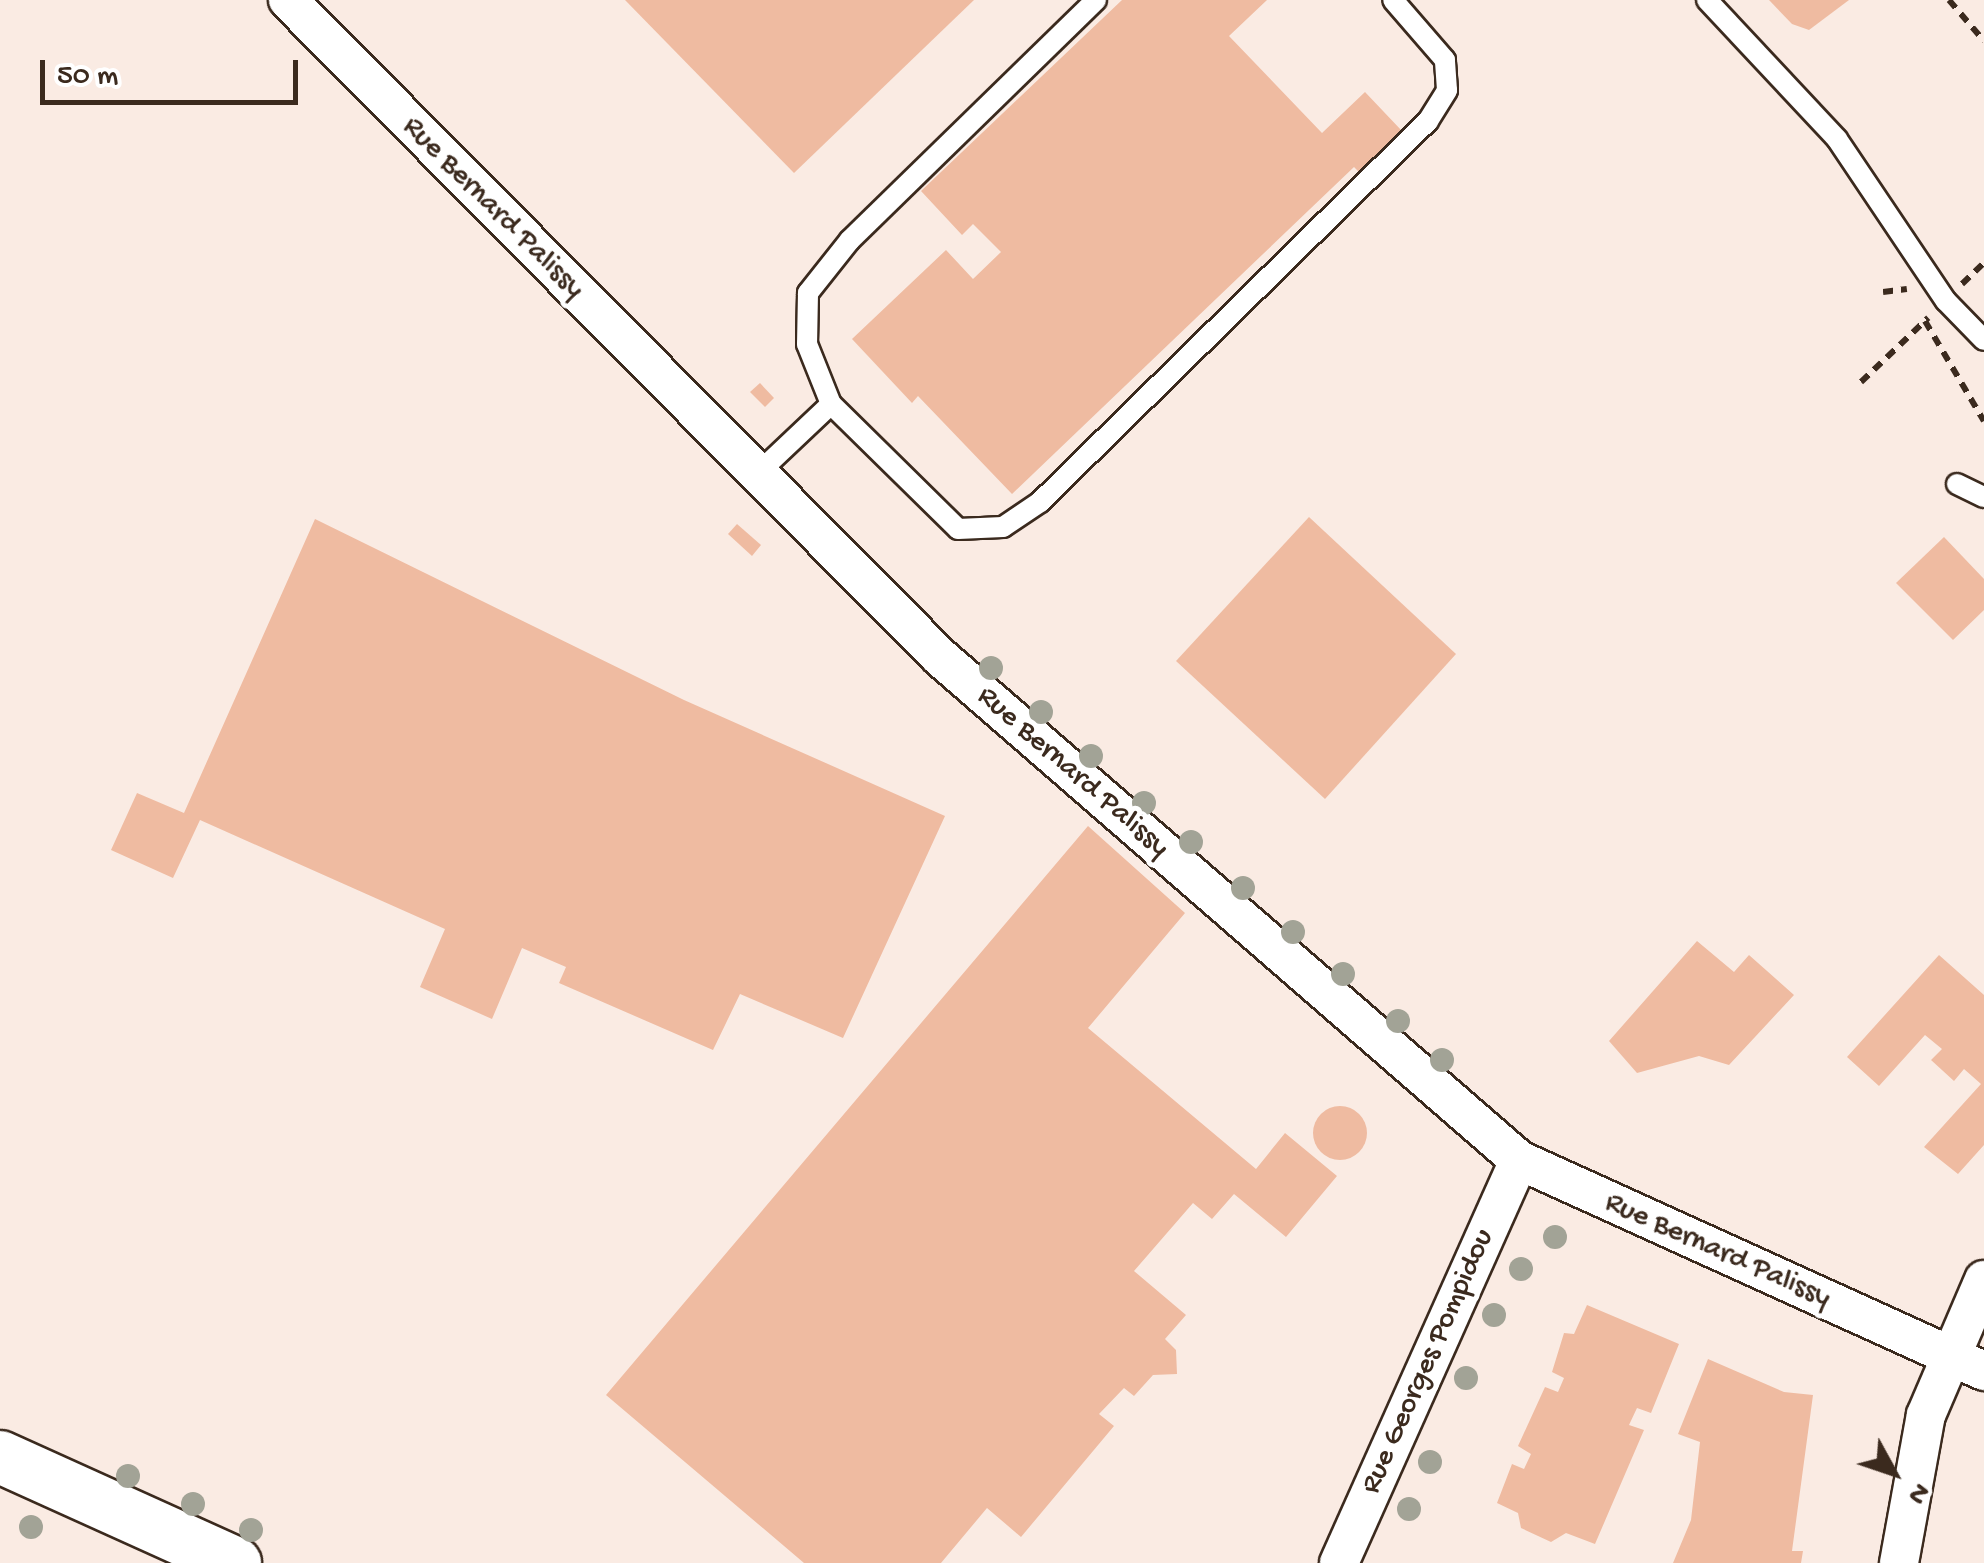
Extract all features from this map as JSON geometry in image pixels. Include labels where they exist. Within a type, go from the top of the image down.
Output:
[{"type":"street","name":"Rue Bernard Palissy","points":[[288,0],[940,657],[1518,1160],[1984,1371]]},
{"type":"street","name":"Rue Georges Pompidou","points":[[1339,1563],[1518,1160]]},
{"type":"street","points":[[1899,1563],[1910,1477],[1949,1355],[1984,1280]]},
{"type":"street","points":[[0,1458],[235,1563]]},
{"type":"lane","points":[[1096,0],[822,268],[803,320],[831,404],[958,529],[991,530],[1022,515],[1440,105],[1448,90],[1445,60],[1393,0]]},
{"type":"lane","points":[[1707,0],[1837,139],[1946,300],[1984,340]]},
{"type":"lane","points":[[756,475],[831,404]]},
{"type":"lane","points":[[1957,484],[1984,497]]},
{"type":"path","points":[[1949,0],[1984,41]]},
{"type":"path","points":[[1861,382],[1984,263]]},
{"type":"path","points":[[1925,321],[1984,421]]},
{"type":"shaded area","points":[[0,0],[1984,0],[1984,1563],[0,1563]]},
{"type":"building","points":[[625,0],[974,0],[794,173]]},
{"type":"building","points":[[1122,0],[1267,0],[1229,36],[1322,133],[1365,92],[1402,131],[1359,172],[1354,167],[1012,494],[918,396],[912,403],[852,339],[946,250],[973,279],[1001,252],[973,224],[962,235],[921,191]]},
{"type":"building","points":[[1769,0],[1849,0],[1809,30],[1792,24]]},
{"type":"building","points":[[760,383],[774,398],[765,407],[750,392]]},
{"type":"building","points":[[1309,517],[1456,654],[1325,799],[1176,661]]},
{"type":"building","points":[[315,519],[684,700],[945,816],[843,1038],[740,994],[713,1050],[559,983],[566,967],[522,948],[492,1019],[420,987],[445,929],[200,820],[173,878],[111,850],[137,793],[184,813]]},
{"type":"building","points":[[737,524],[761,545],[752,556],[728,534]]},
{"type":"building","points":[[1944,537],[1984,579],[1984,610],[1953,640],[1896,583]]},
{"type":"building","points":[[1088,826],[1185,913],[1088,1028],[1256,1169],[1285,1133],[1337,1176],[1286,1237],[1234,1194],[1212,1219],[1193,1203],[1134,1271],[1186,1315],[1165,1339],[1176,1350],[1177,1374],[1153,1375],[1134,1396],[1124,1388],[1099,1414],[1114,1426],[1021,1537],[987,1508],[941,1563],[804,1563],[606,1395]]},
{"type":"building","points":[[1697,941],[1734,972],[1749,955],[1794,995],[1729,1065],[1699,1056],[1637,1073],[1609,1041]]},
{"type":"building","points":[[1939,955],[1984,995],[1984,1145],[1958,1174],[1924,1147],[1981,1084],[1964,1069],[1954,1081],[1931,1060],[1942,1049],[1925,1035],[1879,1086],[1847,1057]]},
{"type":"building","points":[[1340,1106],[1359,1114],[1367,1133],[1359,1152],[1340,1160],[1321,1152],[1313,1133],[1321,1114]]},
{"type":"building","points":[[1587,1305],[1679,1344],[1651,1413],[1637,1408],[1629,1425],[1644,1430],[1595,1544],[1566,1533],[1551,1542],[1521,1528],[1518,1513],[1497,1503],[1512,1464],[1524,1469],[1531,1454],[1518,1446],[1545,1387],[1558,1392],[1564,1378],[1552,1372],[1564,1333],[1574,1334]]},
{"type":"building","points":[[1708,1359],[1784,1392],[1813,1395],[1792,1551],[1803,1551],[1801,1563],[1673,1563],[1691,1520],[1700,1442],[1678,1434]]}]
